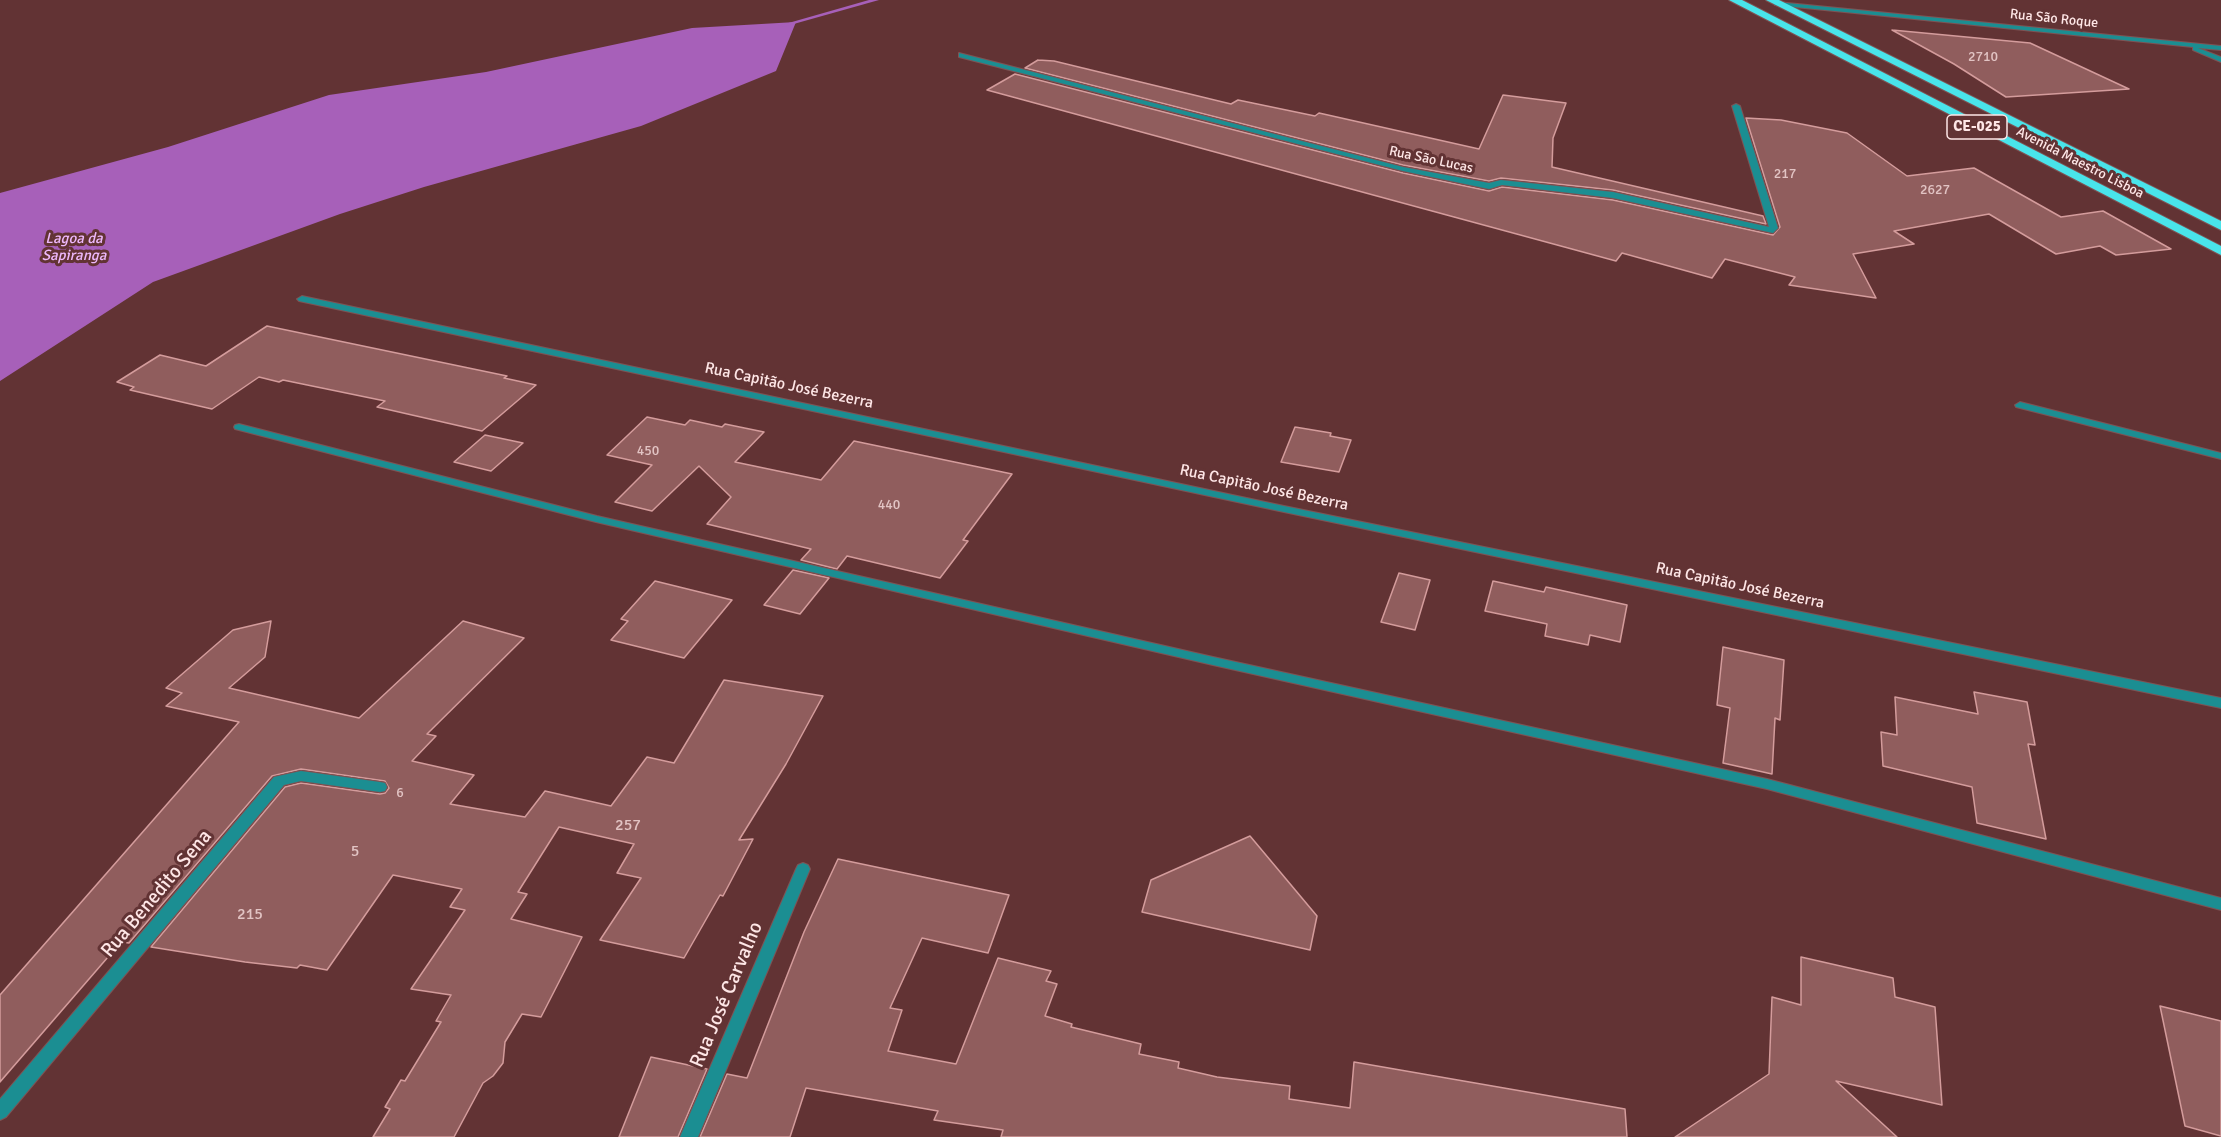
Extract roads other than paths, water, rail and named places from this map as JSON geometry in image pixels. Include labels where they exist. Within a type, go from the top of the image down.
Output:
[{"type":"highway","name":"Avenida Maestro Lisboa","points":[[1734,0],[2221,251]]},
{"type":"highway","name":"Avenida Maestro Lisboa","points":[[1774,2],[2221,226]]},
{"type":"street","name":"Rua São Roque","points":[[1774,2],[2221,48]]},
{"type":"street","points":[[2185,45],[2221,60]]},
{"type":"street","name":"Rua São Lucas","points":[[962,55],[1403,169],[1489,186],[1501,182],[1613,195],[1773,230],[1736,106]]},
{"type":"street","name":"Rua Capitão José Bezerra","points":[[302,299],[1296,511],[2221,703]]},
{"type":"street","points":[[2020,405],[2221,456]]},
{"type":"street","points":[[239,427],[596,519],[1201,659],[1767,784],[2221,904]]},
{"type":"street","name":"Rua Benedito Sena","points":[[0,1112],[279,781],[301,776],[380,787]]},
{"type":"street","name":"Rua José Carvalho","points":[[689,1137],[803,869]]},
{"type":"water","name":"Lagoa da Sapiranga","points":[[796,22],[776,71],[641,126],[424,187],[340,214],[153,282],[0,381],[0,193],[168,147],[329,95],[486,72],[692,28]]},
{"type":"waterway","points":[[781,26],[876,0]]}]
